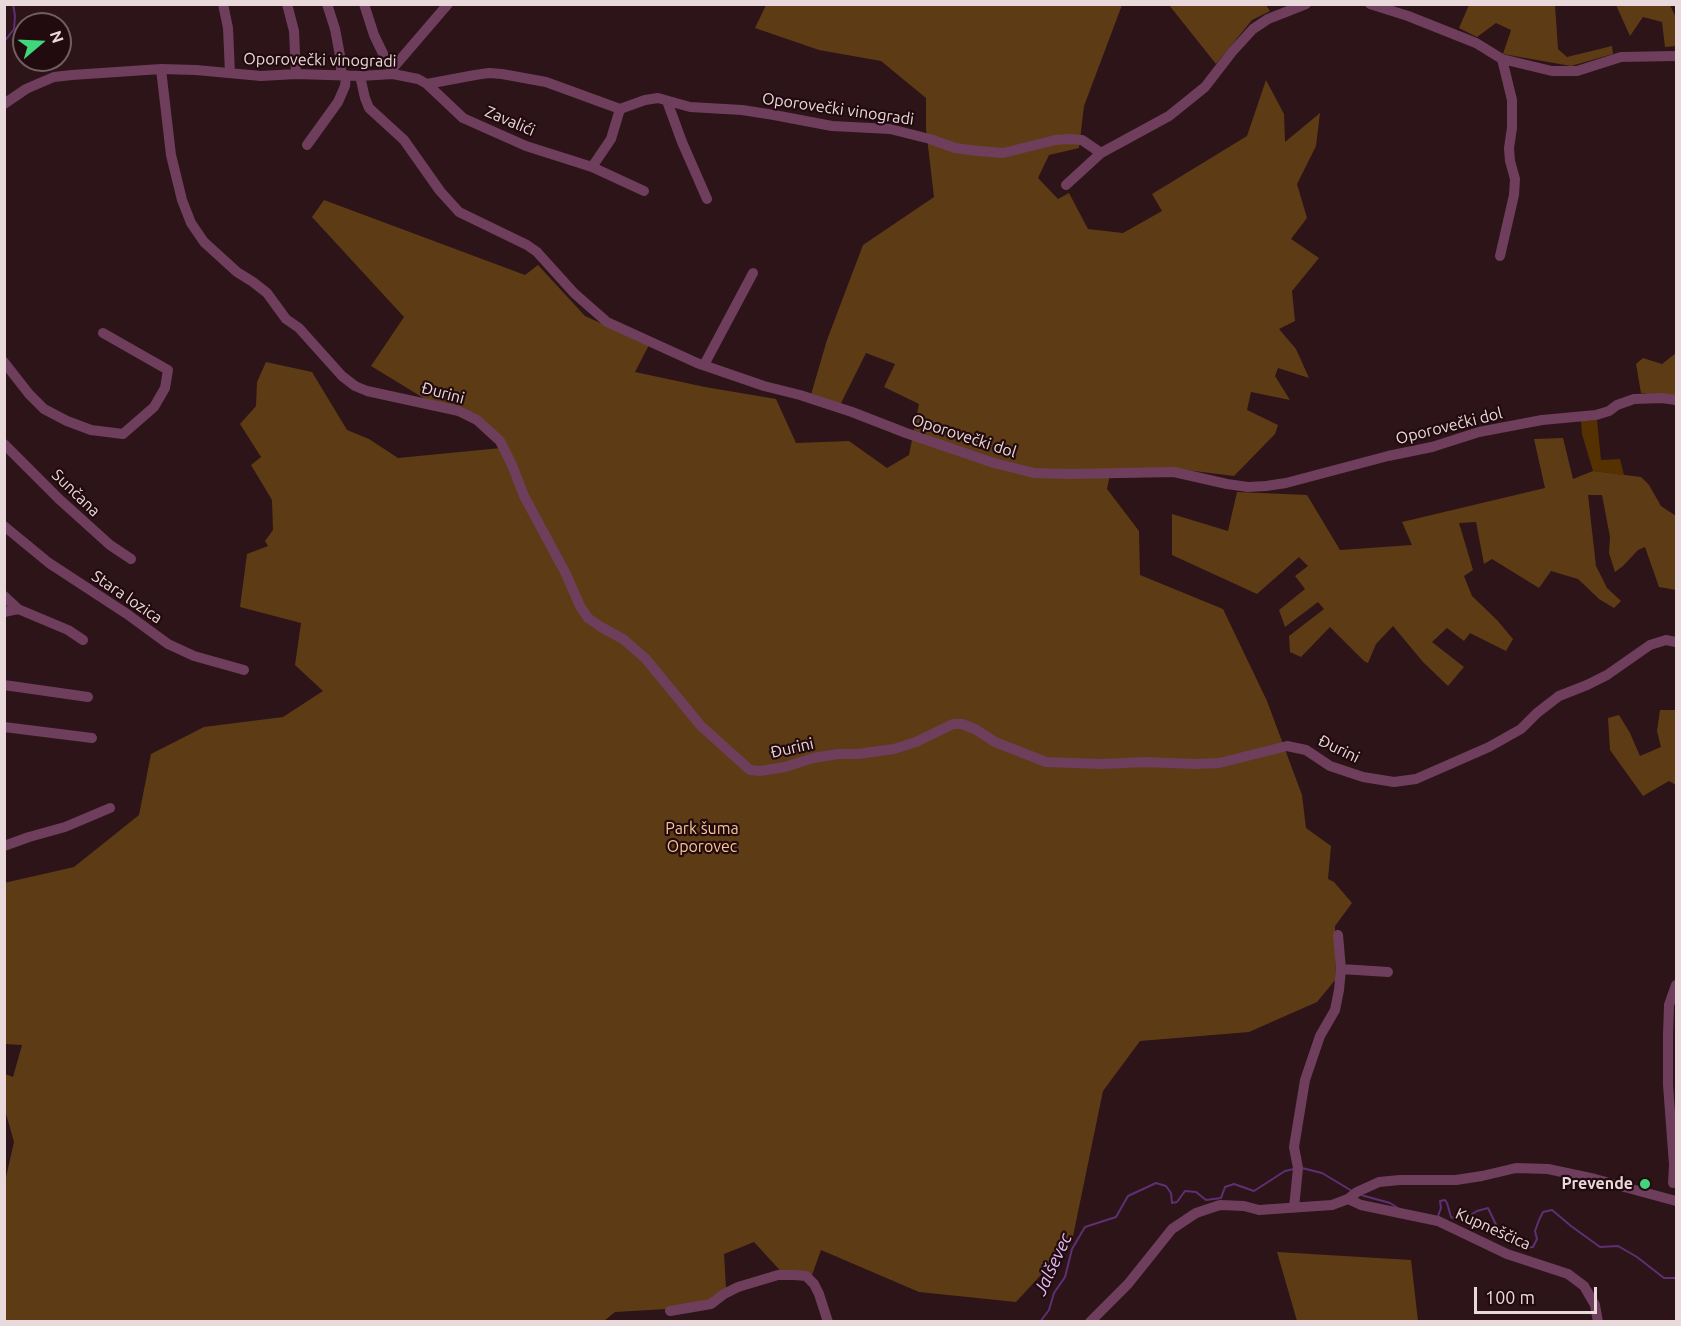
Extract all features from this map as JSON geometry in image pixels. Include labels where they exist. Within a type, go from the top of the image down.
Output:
[{"type":"street","points":[[223,4],[228,28],[230,73]]},
{"type":"street","points":[[287,4],[294,31],[296,74]]},
{"type":"street","points":[[308,145],[338,102],[345,86],[335,29],[327,4]]},
{"type":"street","points":[[364,4],[374,34],[393,71],[448,4]]},
{"type":"street","points":[[1066,185],[1101,153],[1169,116],[1205,87],[1253,29],[1268,19],[1306,4]]},
{"type":"street","points":[[1370,4],[1466,39],[1502,59],[1552,71],[1577,71],[1621,57],[1677,56]]},
{"type":"street","points":[[1500,256],[1514,195],[1515,179],[1509,155],[1512,100],[1502,59]]},
{"type":"street","name":"Oporovečki vinogradi","points":[[4,104],[26,89],[54,77],[161,69],[261,76],[296,74],[360,76],[393,71],[427,84],[489,73],[546,82],[620,110],[652,98],[690,107],[742,110],[832,126],[890,129],[955,148],[978,151],[1003,153],[1055,140],[1070,139],[1082,140],[1101,153]]},
{"type":"street","name":"Đurini","points":[[161,69],[173,166],[190,223],[204,242],[237,272],[267,293],[286,319],[299,328],[342,376],[355,386],[367,391],[459,411],[477,420],[500,441],[531,510],[588,618],[623,639],[645,658],[701,726],[750,770],[760,771],[784,767],[813,758],[838,754],[894,749],[916,742],[953,724],[962,724],[975,729],[995,742],[1046,762],[1102,764],[1144,762],[1195,765],[1219,763],[1287,746],[1306,750],[1330,766],[1363,777],[1394,782],[1416,779],[1489,747],[1521,729],[1559,696],[1607,675],[1650,645],[1666,639],[1677,642]]},
{"type":"street","name":"Oporovečki dol","points":[[360,76],[369,108],[404,140],[440,191],[459,212],[537,252],[589,308],[607,322],[704,366],[852,412],[993,463],[1034,473],[1174,472],[1248,487],[1286,483],[1432,447],[1490,430],[1542,420],[1596,415],[1634,399],[1677,400]]},
{"type":"street","name":"Zavalići","points":[[427,84],[463,118],[526,146],[592,167],[644,191]]},
{"type":"street","points":[[667,100],[682,142],[707,199]]},
{"type":"street","points":[[592,167],[610,139],[620,110]]},
{"type":"street","points":[[704,366],[753,273]]},
{"type":"street","points":[[4,362],[44,409],[91,430],[123,434],[154,407],[165,388],[168,370],[103,333]]},
{"type":"street","name":"Sunčana","points":[[4,444],[59,499],[110,545],[131,559]]},
{"type":"street","name":"Stara lozica","points":[[4,526],[49,563],[168,644],[194,656],[244,670]]},
{"type":"street","points":[[4,596],[18,609],[68,630],[83,640]]},
{"type":"street","points":[[4,612],[18,609]]},
{"type":"street","points":[[4,685],[88,697]]},
{"type":"street","points":[[4,726],[92,738]]},
{"type":"street","points":[[4,846],[65,827],[110,808]]},
{"type":"street","points":[[1294,1208],[1298,1168],[1294,1147],[1305,1080],[1320,1036],[1335,1010],[1339,990],[1341,969],[1338,935]]},
{"type":"street","points":[[1341,969],[1388,972]]},
{"type":"street","points":[[1090,1322],[1128,1284],[1172,1229],[1196,1213],[1220,1205],[1244,1206],[1259,1210],[1332,1206],[1379,1182],[1456,1180],[1516,1168],[1548,1169],[1672,1199],[1675,1183],[1668,1085],[1668,1035],[1669,1005],[1677,985]]},
{"type":"street","name":"Kupneščica","points":[[1353,1196],[1361,1205],[1438,1221],[1507,1254],[1568,1275],[1584,1286],[1595,1305],[1598,1322]]},
{"type":"street","points":[[670,1311],[711,1304],[738,1287],[778,1275],[794,1275],[806,1276],[814,1284],[828,1322]]},
{"type":"shaded area","points":[[1597,420],[1601,460],[1620,459],[1624,475],[1593,471],[1582,434],[1581,421]]},
{"type":"green space","name":"Park šuma Oporovec","points":[[766,5],[1122,5],[1084,106],[1079,148],[1049,155],[1038,178],[1058,199],[1069,193],[1088,229],[1123,233],[1162,211],[1152,194],[1247,136],[1266,80],[1284,114],[1285,142],[1320,113],[1316,146],[1297,184],[1307,218],[1291,239],[1319,258],[1292,291],[1295,321],[1279,329],[1296,349],[1309,378],[1278,368],[1275,376],[1290,400],[1251,392],[1247,410],[1278,425],[1275,434],[1234,476],[1178,469],[1111,469],[1107,489],[1139,531],[1140,575],[1223,609],[1267,701],[1302,795],[1306,828],[1331,846],[1328,879],[1334,882],[1352,903],[1335,926],[1336,979],[1317,1002],[1249,1032],[1140,1041],[1103,1091],[1072,1241],[1016,1302],[919,1292],[821,1250],[811,1278],[787,1278],[754,1242],[724,1254],[726,1288],[701,1307],[615,1312],[604,1321],[5,1321],[4,1186],[14,1142],[5,1110],[5,1074],[13,1077],[22,1045],[5,1044],[4,883],[74,867],[139,815],[151,754],[204,727],[283,717],[323,691],[295,665],[301,623],[240,607],[247,554],[268,546],[265,541],[273,530],[272,500],[251,465],[261,457],[240,424],[256,406],[257,382],[266,362],[312,372],[347,430],[369,439],[398,458],[501,448],[479,426],[435,405],[371,366],[404,317],[312,217],[324,200],[525,275],[538,265],[585,316],[649,345],[635,372],[776,399],[796,443],[849,441],[887,468],[909,455],[919,404],[884,387],[895,364],[866,353],[839,407],[810,398],[827,340],[863,245],[934,197],[926,129],[926,98],[881,61],[819,50],[755,28]]},
{"type":"green space","points":[[1169,5],[1266,5],[1270,11],[1252,20],[1216,64]]},
{"type":"green space","points":[[1469,5],[1555,5],[1558,49],[1567,57],[1612,46],[1613,54],[1571,66],[1503,54],[1511,30],[1496,23],[1477,37],[1459,28]]},
{"type":"green space","points":[[1616,5],[1670,5],[1676,18],[1676,46],[1665,47],[1662,22],[1643,17],[1630,36]]},
{"type":"green space","points":[[1676,353],[1676,397],[1641,393],[1636,364],[1643,358],[1662,364]]},
{"type":"green space","points":[[1563,438],[1573,479],[1593,471],[1641,477],[1649,485],[1661,506],[1676,516],[1676,590],[1659,587],[1645,547],[1638,550],[1615,572],[1609,553],[1610,537],[1602,495],[1588,495],[1596,566],[1607,588],[1621,601],[1614,608],[1599,599],[1578,579],[1551,571],[1539,588],[1492,559],[1484,564],[1476,522],[1459,523],[1473,570],[1464,576],[1472,596],[1513,639],[1506,651],[1470,633],[1464,641],[1447,628],[1432,642],[1464,667],[1448,686],[1423,662],[1393,626],[1376,644],[1368,663],[1330,627],[1301,657],[1290,652],[1289,636],[1324,609],[1318,602],[1285,627],[1279,610],[1305,589],[1295,576],[1308,566],[1299,557],[1257,594],[1172,555],[1172,514],[1228,531],[1237,492],[1307,495],[1340,550],[1412,545],[1402,522],[1545,488],[1534,439]]},
{"type":"green space","points":[[1660,710],[1676,710],[1676,785],[1669,781],[1643,796],[1610,750],[1608,718],[1619,715],[1640,756],[1661,747],[1657,731]]},
{"type":"green space","points":[[1277,1252],[1411,1260],[1418,1321],[1297,1321]]},
{"type":"waterway","points":[[4,42],[14,29],[13,4]]},
{"type":"waterway","name":"Jalševec","points":[[1302,1168],[1322,1173],[1352,1191]]},
{"type":"waterway","name":"Jalševec","points":[[1040,1322],[1049,1310],[1054,1293],[1065,1277],[1072,1249],[1085,1227],[1116,1217],[1128,1196],[1156,1183],[1166,1186],[1171,1193],[1172,1203],[1177,1202],[1185,1191],[1196,1192],[1206,1200],[1221,1198],[1225,1187],[1234,1184],[1254,1191],[1285,1171],[1294,1169]]},
{"type":"waterway","name":"Jalševec","points":[[1361,1195],[1390,1203],[1398,1208]]},
{"type":"waterway","name":"Jalševec","points":[[1438,1216],[1441,1208],[1440,1201],[1445,1200],[1451,1217],[1455,1219],[1488,1208],[1502,1237],[1524,1248],[1533,1247],[1537,1239],[1535,1231],[1543,1212],[1552,1210],[1600,1247],[1618,1246],[1637,1257],[1664,1278],[1676,1278]]},
{"type":"place","name":"Prevende","points":[[1645,1184]]}]
